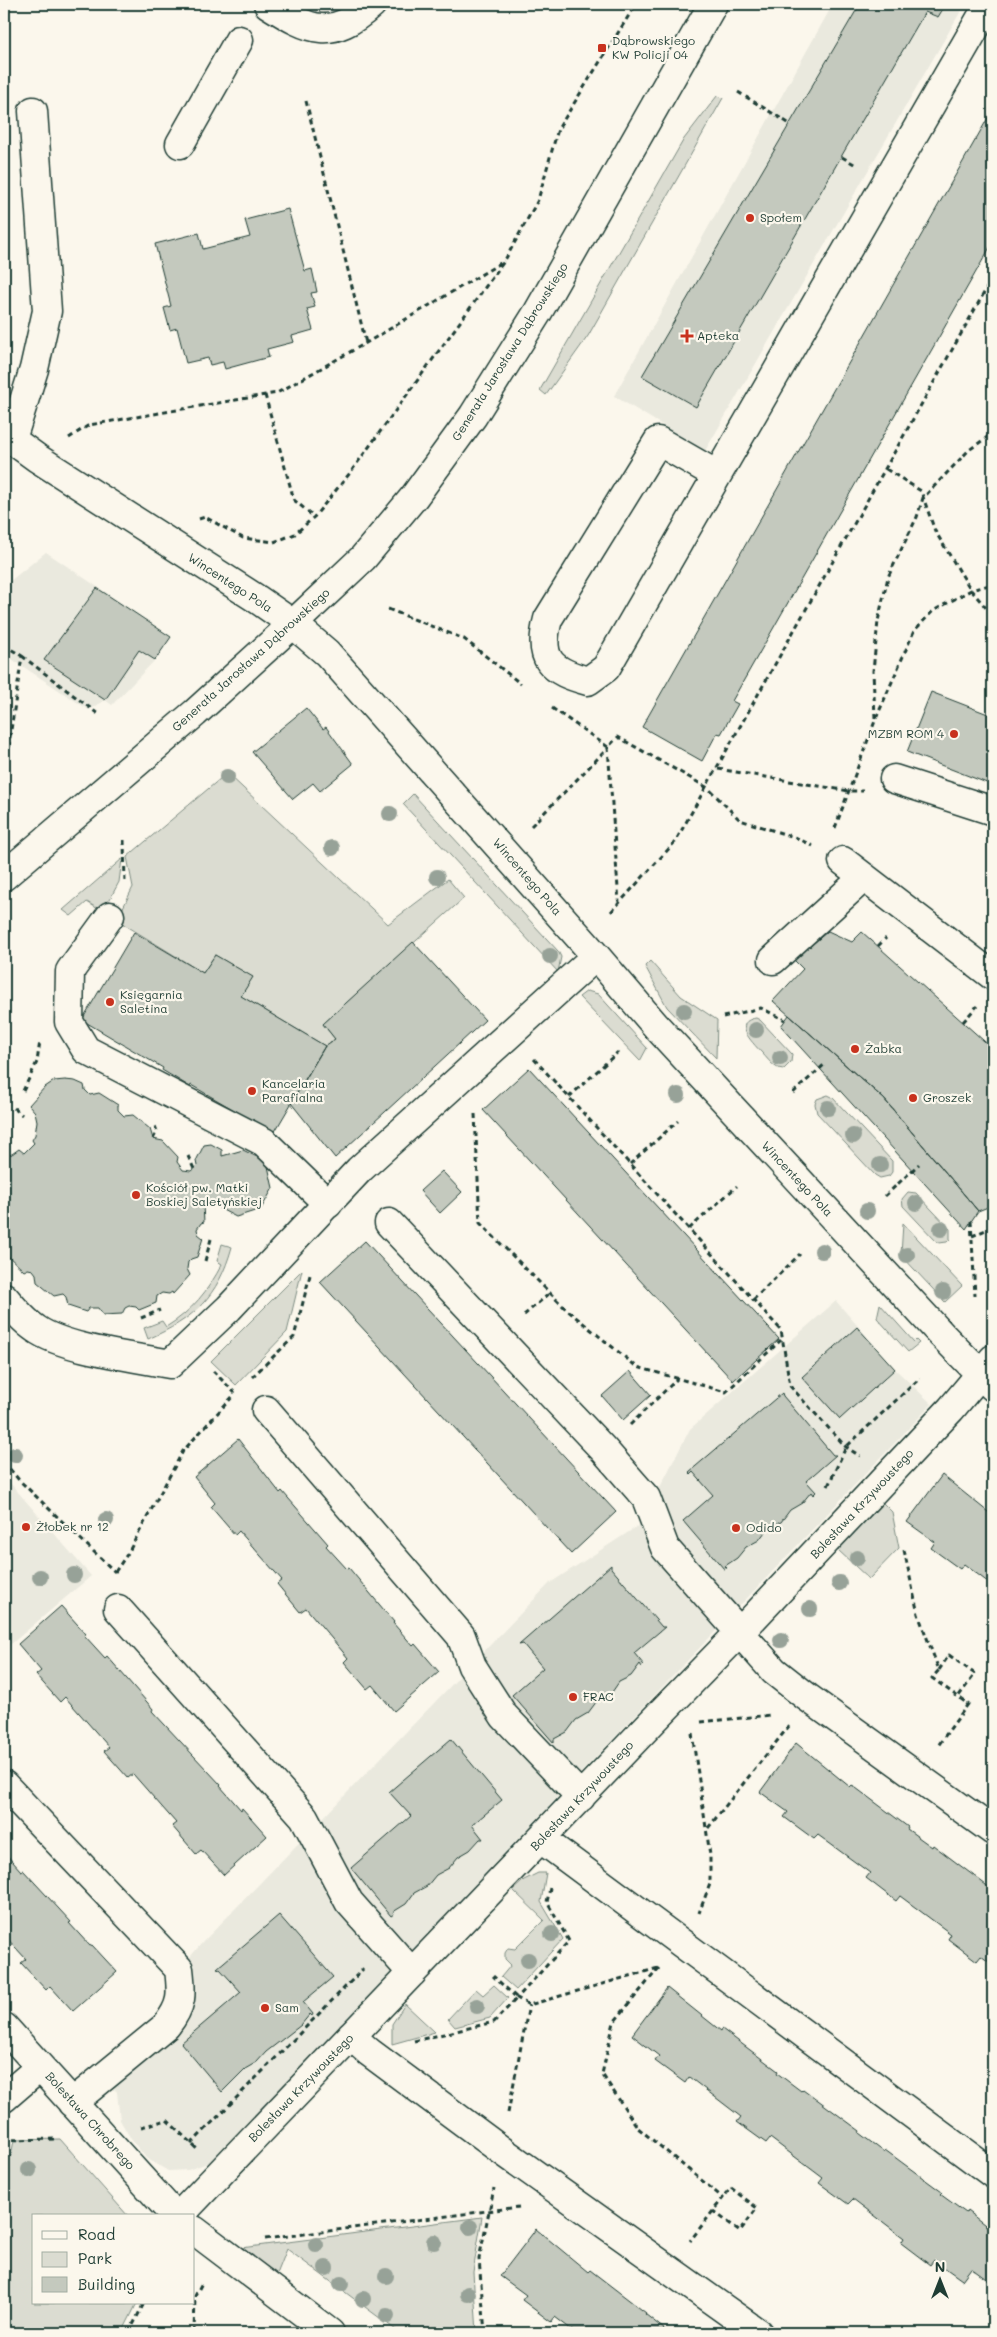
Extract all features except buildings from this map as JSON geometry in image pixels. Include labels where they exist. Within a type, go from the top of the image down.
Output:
[{"type":"street","points":[[268,4],[298,23],[315,27],[335,27],[353,21],[372,4]]},
{"type":"street","name":"Generała Jarosława Dąbrowskiego","points":[[4,876],[195,713],[293,624],[363,558],[414,497],[473,416],[538,312],[713,4]]},
{"type":"street","points":[[717,476],[658,441],[548,619],[543,638],[548,660],[564,674],[588,681],[606,668],[717,476],[989,4]]},
{"type":"street","points":[[180,144],[239,40]]},
{"type":"street","points":[[8,437],[34,369],[47,311],[33,112]]},
{"type":"street","name":"Wincentego Pola","points":[[8,437],[37,458],[257,599],[293,624],[327,653],[596,956],[662,1034],[989,1373]]},
{"type":"street","points":[[894,779],[993,811]]},
{"type":"street","points":[[773,960],[844,863],[993,976]]},
{"type":"street","points":[[110,916],[70,971],[69,1022],[86,1050],[264,1142],[328,1204]]},
{"type":"street","points":[[4,1297],[37,1330],[65,1343],[170,1364],[229,1308],[359,1170],[596,956]]},
{"type":"street","points":[[389,1223],[604,1450],[646,1498],[665,1548],[774,1671],[993,1831]]},
{"type":"street","name":"Bolesława Krzywoustego","points":[[182,2214],[360,2044],[412,1973],[740,1632],[961,1398],[989,1373]]},
{"type":"street","points":[[266,1410],[462,1636],[472,1666],[504,1716],[581,1797]]},
{"type":"street","points":[[118,1609],[304,1818],[349,1902],[412,1973]]},
{"type":"street","points":[[4,1785],[179,1969],[182,1994],[177,2012],[166,2026],[72,2103]]},
{"type":"street","points":[[541,1839],[993,2174]]},
{"type":"street","name":"Bolesława Chrobrego","points":[[4,2027],[173,2214]]},
{"type":"street","points":[[360,2044],[501,2150],[758,2333]]},
{"type":"street","points":[[4,2098],[40,2068]]},
{"type":"street","points":[[195,2231],[330,2333]]},
{"type":"path","points":[[195,522],[205,517],[243,538],[274,542],[295,534],[314,517],[356,466],[506,260],[538,200],[558,129],[636,4]]},
{"type":"path","points":[[738,92],[790,124]]},
{"type":"path","points":[[306,101],[366,343]]},
{"type":"path","points":[[37,458],[88,425],[276,393],[366,343],[506,260]]},
{"type":"path","points":[[611,912],[676,842],[993,277]]},
{"type":"path","points":[[987,288],[993,299]]},
{"type":"path","points":[[264,395],[294,500],[314,517]]},
{"type":"path","points":[[875,721],[873,671],[878,621],[888,577],[917,517],[923,498],[969,450],[993,433]]},
{"type":"path","points":[[886,469],[921,491],[935,530],[971,590],[993,616]]},
{"type":"path","points":[[531,826],[618,737],[708,788],[740,820],[797,838],[844,863],[849,791],[875,721],[914,631],[933,611],[971,590],[993,584]]},
{"type":"path","points":[[388,609],[464,639],[523,685]]},
{"type":"path","points":[[4,645],[22,656],[98,714]]},
{"type":"path","points":[[4,777],[22,656]]},
{"type":"path","points":[[545,702],[608,747]]},
{"type":"path","points":[[608,747],[619,903]]},
{"type":"path","points":[[718,769],[849,791],[881,790],[894,779]]},
{"type":"path","points":[[110,916],[124,888],[124,840]]},
{"type":"path","points":[[723,1017],[761,1008],[785,1020]]},
{"type":"path","points":[[23,1092],[37,1062],[40,1036]]},
{"type":"path","points":[[569,1097],[618,1052]]},
{"type":"path","points":[[529,1053],[781,1330],[790,1386],[846,1447],[889,1475]]},
{"type":"path","points":[[792,1093],[825,1064]]},
{"type":"path","points":[[14,1108],[22,1115]]},
{"type":"path","points":[[475,1113],[480,1223],[566,1310],[637,1367],[726,1392],[782,1339]]},
{"type":"path","points":[[630,1164],[678,1121]]},
{"type":"path","points":[[153,1139],[157,1131],[154,1125]]},
{"type":"path","points":[[188,1156],[194,1169]]},
{"type":"path","points":[[885,1196],[919,1164]]},
{"type":"path","points":[[689,1229],[737,1186]]},
{"type":"path","points":[[971,1221],[975,1296]]},
{"type":"path","points":[[972,1236],[993,1227]]},
{"type":"path","points":[[205,1260],[211,1239]]},
{"type":"path","points":[[753,1300],[800,1254]]},
{"type":"path","points":[[249,1381],[294,1337],[312,1267]]},
{"type":"path","points":[[141,1318],[160,1310]]},
{"type":"path","points":[[188,1347],[236,1393]]},
{"type":"path","points":[[604,1450],[677,1378]]},
{"type":"path","points":[[115,1572],[128,1553],[182,1451],[242,1387]]},
{"type":"path","points":[[4,1462],[19,1480],[115,1572],[126,1587],[118,1609]]},
{"type":"path","points":[[904,1550],[918,1614],[939,1670]]},
{"type":"path","points":[[916,1776],[968,1704],[958,1698],[932,1678],[949,1655],[975,1674],[958,1698]]},
{"type":"path","points":[[699,1722],[772,1715]]},
{"type":"path","points":[[690,1723],[708,1828],[794,1720]]},
{"type":"path","points":[[360,2044],[494,2022],[569,1941],[547,1902],[550,1886]]},
{"type":"path","points":[[493,1976],[517,1998],[529,2005],[659,1968]]},
{"type":"path","points":[[602,2074],[638,2128],[723,2198]]},
{"type":"path","points":[[668,2269],[723,2198],[731,2188],[757,2208],[740,2231],[713,2211]]},
{"type":"path","points":[[218,2248],[241,2242],[528,2205]]},
{"type":"path","points":[[195,2296],[205,2275]]},
{"type":"path","points":[[129,2333],[144,2304]]},
{"type":"path","points":[[194,2333],[195,2304]]},
{"type":"shaded area","points":[[833,4],[965,4],[705,451],[614,396]]},
{"type":"shaded area","points":[[46,552],[171,637],[155,660],[112,705],[105,700],[89,710],[4,654],[4,586]]},
{"type":"shaded area","points":[[836,1301],[895,1369],[932,1404],[210,2162],[188,2170],[168,2171],[146,2158],[131,2139],[120,2120],[117,2092],[98,2072],[160,2018],[164,2002],[164,1987],[202,1943],[550,1583],[641,1524],[690,1429]]},
{"type":"shaded area","name":"Żłobek nr 12","points":[[4,1476],[91,1576],[4,1650]]},
{"type":"green space","points":[[717,96],[723,98],[588,336],[546,395],[540,390],[684,139]]},
{"type":"green space","points":[[227,773],[388,924],[448,879],[464,898],[323,1024],[335,1039],[325,1046],[241,996],[252,977],[215,955],[203,973],[117,920],[133,887],[127,857]]},
{"type":"green space","points":[[413,794],[558,951],[561,957],[558,972],[403,804]]},
{"type":"green space","points":[[122,859],[119,882],[103,912],[87,902],[71,916],[63,910]]},
{"type":"green space","points":[[650,961],[681,996],[717,1020],[716,1058],[667,1007],[645,966]]},
{"type":"green space","points":[[587,991],[598,994],[647,1048],[640,1061],[579,997]]},
{"type":"green space","points":[[756,1018],[792,1054],[791,1062],[784,1069],[772,1064],[746,1033],[745,1024],[749,1020]]},
{"type":"green space","points":[[828,1095],[892,1161],[892,1172],[889,1176],[880,1178],[875,1175],[817,1113],[815,1104],[817,1099]]},
{"type":"green space","points":[[908,1192],[916,1193],[950,1229],[950,1239],[947,1242],[939,1243],[936,1241],[903,1206],[902,1199]]},
{"type":"green space","points":[[903,1223],[962,1286],[945,1302],[901,1255]]},
{"type":"green space","points":[[222,1244],[232,1247],[219,1280],[211,1293],[202,1304],[179,1323],[148,1339],[144,1328],[162,1321],[166,1327],[184,1314],[205,1292],[222,1264],[217,1261]]},
{"type":"green space","points":[[302,1270],[287,1332],[236,1385],[211,1361]]},
{"type":"green space","points":[[880,1304],[914,1342],[916,1340],[919,1343],[908,1352],[877,1318]]},
{"type":"green space","points":[[883,1503],[892,1512],[899,1548],[869,1579],[838,1550]]},
{"type":"green space","points":[[538,1873],[546,1873],[541,1902],[563,1939],[516,1990],[501,1977],[511,1965],[505,1959],[505,1953],[508,1948],[515,1949],[544,1920],[513,1890],[524,1880]]},
{"type":"green space","points":[[494,1985],[508,1998],[490,2018],[455,2027],[448,2019],[476,1989],[483,1995]]},
{"type":"green space","points":[[405,2004],[435,2032],[392,2044],[392,2024]]},
{"type":"green space","points":[[60,2139],[126,2214],[32,2214],[32,2304],[136,2304],[122,2333],[4,2333],[4,2158],[11,2156],[14,2140]]},
{"type":"green space","points":[[482,2217],[473,2272],[477,2333],[400,2333],[287,2249],[277,2274],[241,2248]]},
{"type":"place","name":"Dąbrowskiego KW Policji 04","points":[[602,48]]},
{"type":"place","name":"Społem","points":[[750,218]]},
{"type":"place","name":"Apteka","points":[[687,336]]},
{"type":"place","name":"MZBM ROM 4","points":[[954,734]]},
{"type":"place","name":"Księgarnia Saletina","points":[[110,1002]]},
{"type":"place","name":"Żabka","points":[[855,1049]]},
{"type":"place","name":"Kancelaria Parafialna","points":[[252,1091]]},
{"type":"place","name":"Groszek","points":[[913,1098]]},
{"type":"place","name":"Kościół pw. Matki Boskiej Saletyńskiej","points":[[136,1195]]},
{"type":"place","name":"Żłobek nr 12","points":[[26,1527]]},
{"type":"place","name":"Odido","points":[[736,1528]]},
{"type":"place","name":"FRAC","points":[[573,1697]]},
{"type":"place","name":"Sam","points":[[265,2008]]}]
